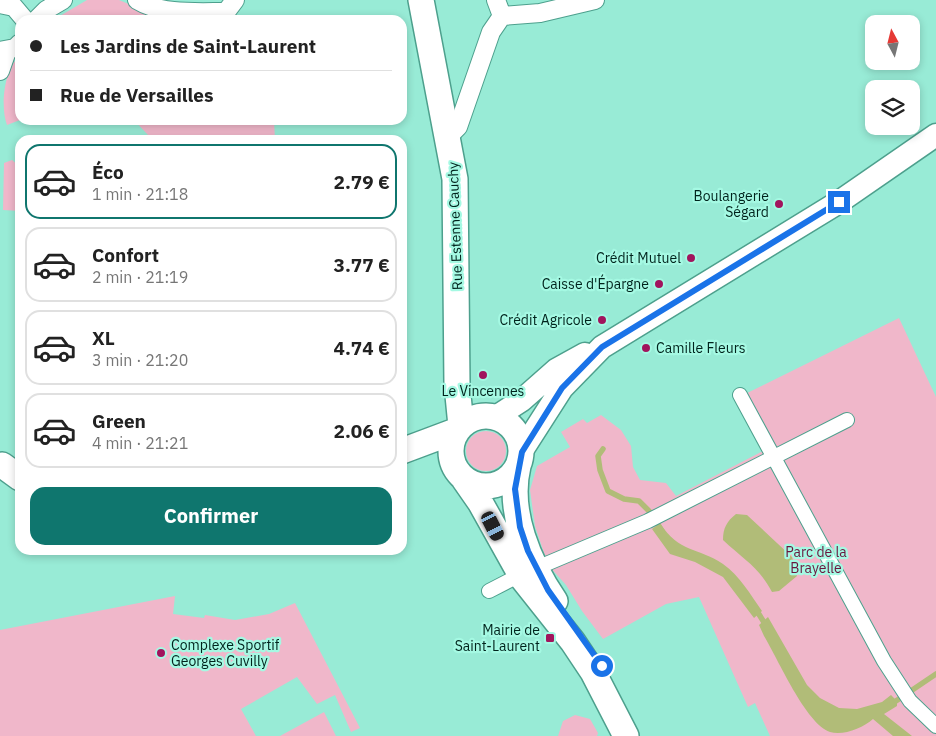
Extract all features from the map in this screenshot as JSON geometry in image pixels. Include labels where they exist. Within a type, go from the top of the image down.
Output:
[{"type":"main road","name":"Rue Estenne Cauchy","points":[[421,0],[448,136],[456,199],[459,428]]},
{"type":"main road","name":"Rue Estenne Cauchy","points":[[458,364],[470,397],[493,416]]},
{"type":"main road","points":[[407,449],[459,428],[472,418],[493,416],[504,421],[515,430],[520,443],[520,459],[515,489],[518,516],[528,551],[528,572],[551,595],[602,666],[639,736]]},
{"type":"main road","points":[[459,428],[451,447],[452,460],[586,662],[626,736]]},
{"type":"main road","points":[[407,458],[431,460],[481,486],[494,485],[510,477],[520,459]]},
{"type":"main road","points":[[4,473],[15,482]]},
{"type":"street","points":[[41,15],[63,0]]},
{"type":"street","points":[[138,0],[157,7],[192,12],[226,12],[235,0]]},
{"type":"street","points":[[448,136],[458,127],[499,8],[540,13],[595,0]]},
{"type":"street","points":[[0,4],[14,7],[21,15]]},
{"type":"street","points":[[0,71],[9,48]]},
{"type":"street","points":[[493,416],[522,400],[556,370],[602,347],[839,202],[936,135]]},
{"type":"street","points":[[520,459],[562,388],[602,347]]},
{"type":"street","points":[[740,395],[884,661],[910,701],[936,726]]},
{"type":"street","points":[[490,591],[528,572],[653,518],[847,420]]},
{"type":"green space","points":[[87,0],[119,0],[138,8],[175,14],[175,15],[62,15]]},
{"type":"green space","points":[[15,62],[15,122],[7,125],[4,98],[10,69]]},
{"type":"green space","points":[[139,125],[274,125],[275,135],[148,135]]},
{"type":"green space","points":[[12,160],[15,163],[15,211],[3,210],[4,163]]},
{"type":"green space","name":"Parc de la Brayelle","points":[[899,318],[936,397],[936,736],[770,736],[755,703],[748,707],[699,597],[666,604],[603,639],[566,585],[548,565],[535,526],[530,490],[537,466],[570,447],[561,432],[583,419],[587,423],[601,415],[621,430],[631,446],[633,467],[640,480],[666,483],[676,496],[763,451],[735,399]]},
{"type":"green space","points":[[486,431],[500,437],[506,451],[500,465],[486,471],[472,465],[466,451],[472,437]]},
{"type":"green space","name":"Complexe Sportif Georges Cuvilly","points":[[175,596],[173,614],[204,618],[205,615],[235,620],[269,614],[295,603],[360,728],[351,732],[335,695],[317,704],[297,677],[241,709],[256,736],[0,736],[0,630]]},
{"type":"green space","points":[[324,712],[336,736],[280,736]]},
{"type":"green space","points":[[575,715],[590,719],[598,733],[597,736],[558,736],[563,721]]},
{"type":"shaded area","points":[[736,514],[747,515],[792,557],[797,576],[779,591],[772,592],[762,576],[723,540],[726,525]]},
{"type":"shaded area","points":[[660,523],[674,540],[723,564],[735,574],[762,611],[754,618],[723,577],[695,562],[670,554],[652,529]]},
{"type":"shaded area","points":[[768,617],[807,685],[820,698],[839,708],[857,709],[882,702],[891,695],[897,701],[897,706],[884,714],[912,736],[893,736],[873,719],[858,728],[841,733],[830,732],[821,727],[793,690],[764,636],[759,625]]},
{"type":"waterway","points":[[603,449],[598,456],[600,470],[608,491],[624,499],[639,501],[649,511],[662,531]]},
{"type":"waterway","points":[[755,608],[767,627]]},
{"type":"waterway","points":[[890,705],[936,674]]},
{"type":"place","name":"Boulangerie Ségard","points":[[779,204]]},
{"type":"place","name":"Crédit Mutuel","points":[[691,258]]},
{"type":"place","name":"Caisse d'Épargne","points":[[659,284]]},
{"type":"place","name":"Crédit Agricole","points":[[602,320]]},
{"type":"place","name":"Camille Fleurs","points":[[646,348]]},
{"type":"place","name":"Le Vincennes","points":[[483,375]]},
{"type":"place","name":"Mairie de Saint-Laurent","points":[[550,638]]},
{"type":"place","name":"Complexe Sportif Georges Cuvilly","points":[[161,653]]},
{"type":"route","points":[[602,666],[548,590],[528,551],[520,527],[516,506],[516,475],[522,452],[546,410],[562,388],[584,363],[602,347],[839,202]]}]
